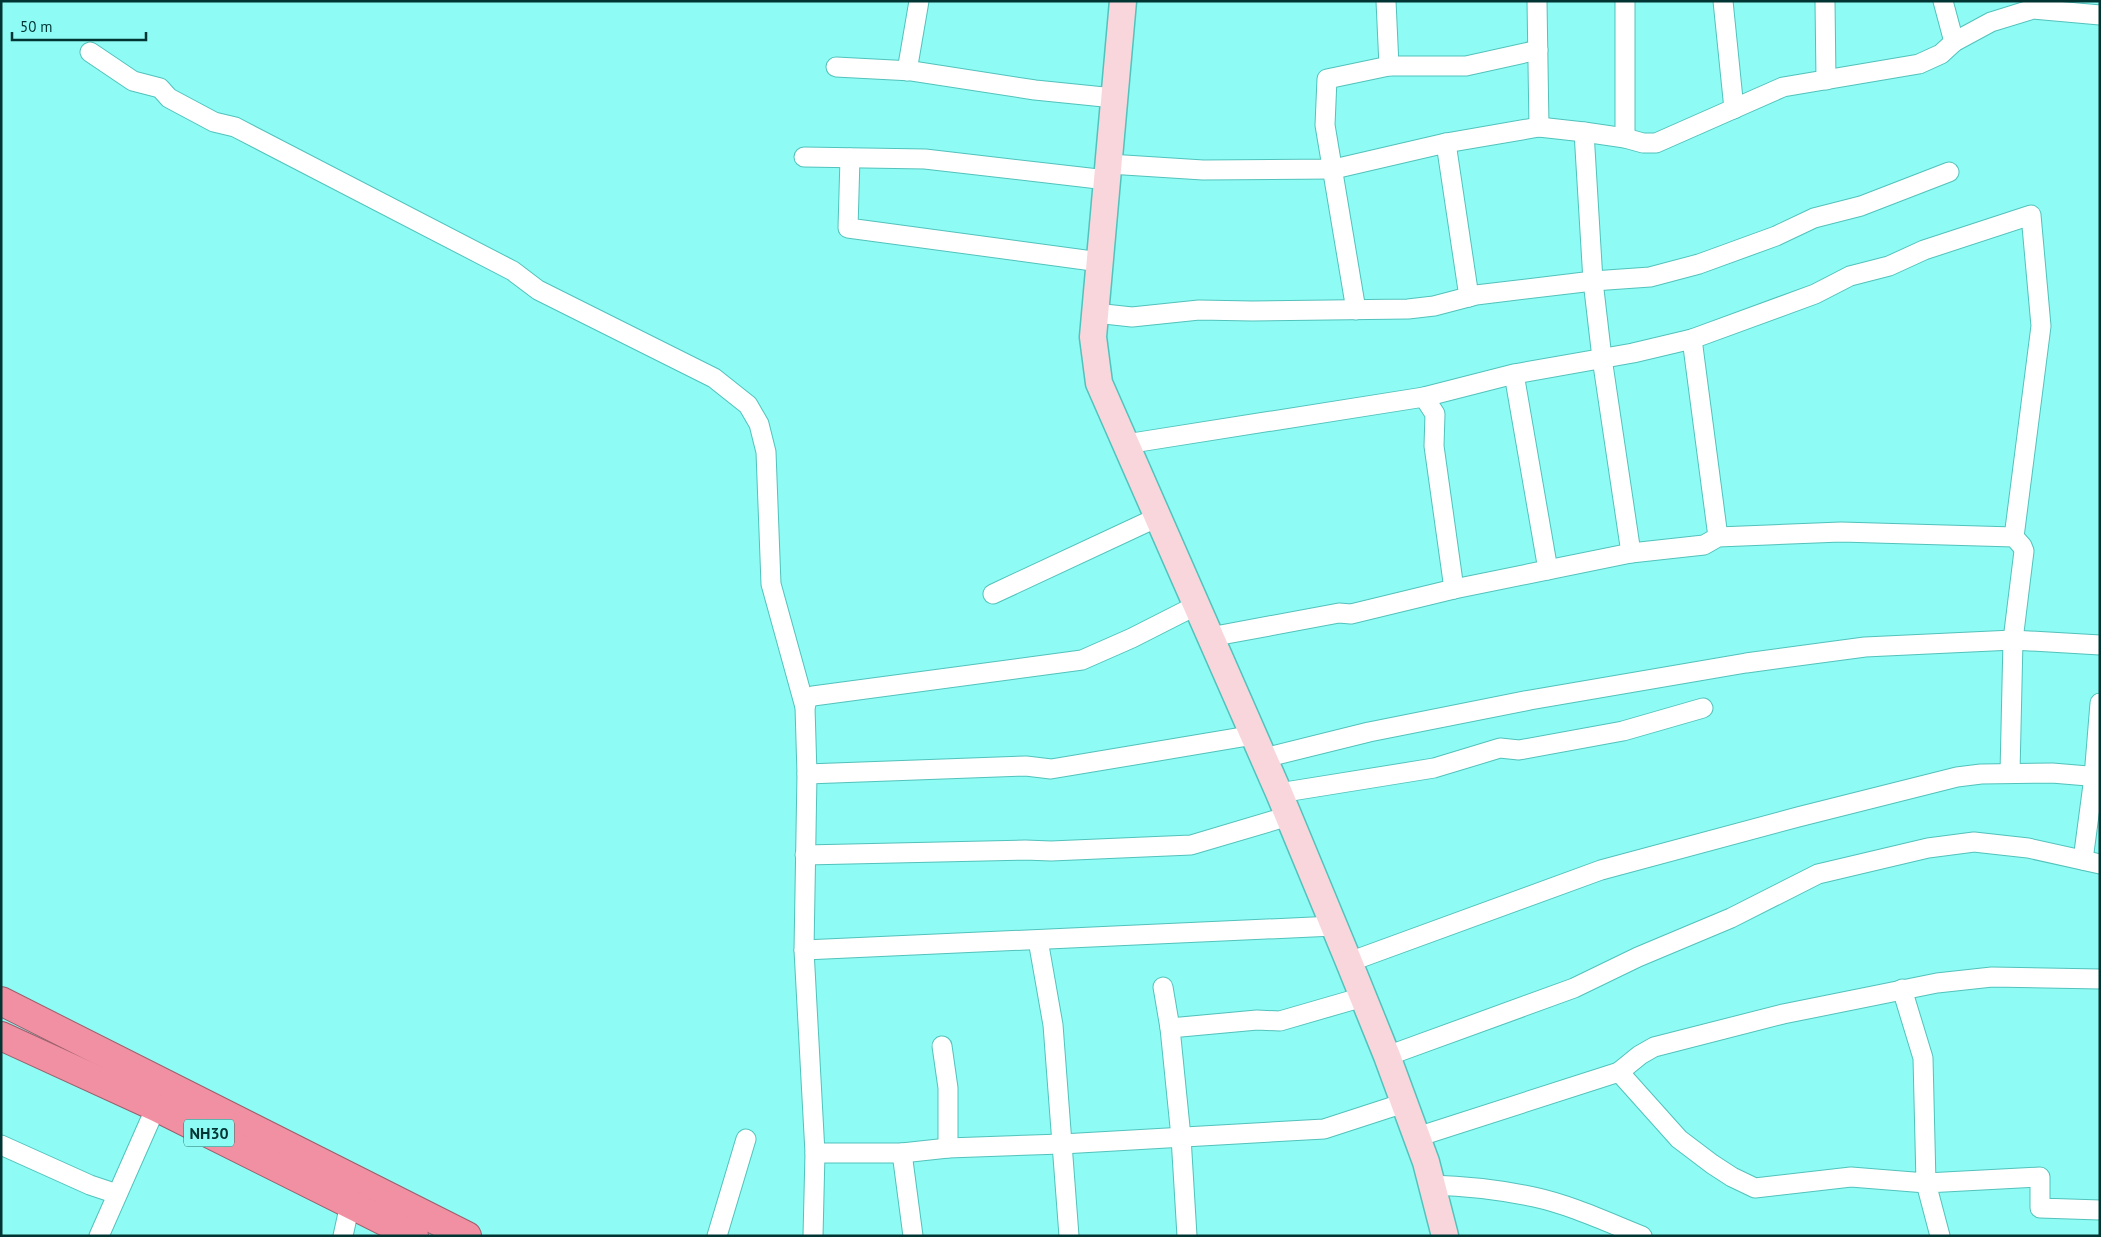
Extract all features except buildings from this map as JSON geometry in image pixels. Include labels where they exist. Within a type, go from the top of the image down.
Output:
[{"type":"highway","points":[[1,1001],[466,1236]]},
{"type":"highway","name":"NH30","points":[[1,1036],[156,1107],[414,1236]]},
{"type":"main road","points":[[1123,1],[1095,313],[1094,337],[1099,383],[1284,805],[1387,1056],[1417,1137],[1445,1236]]},
{"type":"street","points":[[906,71],[919,1]]},
{"type":"street","points":[[1386,1],[1389,66]]},
{"type":"street","points":[[1537,1],[1539,127]]},
{"type":"street","points":[[1625,1],[1625,138]]},
{"type":"street","points":[[1723,1],[1734,109]]},
{"type":"street","points":[[1825,1],[1826,80]]},
{"type":"street","points":[[1943,1],[1954,42]]},
{"type":"street","points":[[804,158],[925,158],[1108,172],[1334,169],[1446,143],[1539,127],[1625,138],[1643,143],[1656,143],[1783,87],[1919,64],[1941,54],[1954,42],[1990,22],[2033,9],[2100,16]]},
{"type":"street","points":[[1356,310],[1334,169],[1325,125],[1327,79],[1389,66],[1466,66],[1538,50]]},
{"type":"street","points":[[90,52],[133,81],[160,88],[169,98],[214,122],[235,127],[513,270],[538,290],[714,378],[748,405],[759,424],[766,452],[771,584],[805,707],[807,774],[804,950],[815,1153],[813,1236]]},
{"type":"street","points":[[836,67],[906,71],[1036,90],[1114,98]]},
{"type":"street","points":[[1584,132],[1593,280],[1602,358],[1631,553]]},
{"type":"street","points":[[1446,143],[1469,297]]},
{"type":"street","points":[[850,158],[848,228],[1100,262]]},
{"type":"street","points":[[1095,313],[1132,317],[1199,310],[1252,312],[1408,309],[1434,306],[1469,297],[1593,280],[1650,277],[1699,264],[1776,236],[1814,218],[1861,206],[1949,172]]},
{"type":"street","points":[[1126,444],[1424,397],[1514,374],[1632,353],[1692,339],[1815,294],[1850,276],[1889,266],[1924,250],[2031,215],[2042,326],[2014,537]]},
{"type":"street","points":[[1692,339],[1718,536]]},
{"type":"street","points":[[1514,374],[1548,570]]},
{"type":"street","points":[[1424,397],[1435,414],[1434,446],[1454,589]]},
{"type":"street","points":[[993,594],[1158,516]]},
{"type":"street","points":[[1210,636],[1339,612],[1351,614],[1454,589],[1631,553],[1704,545],[1718,536],[1840,532],[2014,537],[2024,551],[2013,640],[2010,773]]},
{"type":"street","points":[[805,707],[808,698],[813,696],[1082,660],[1132,638],[1197,605]]},
{"type":"street","points":[[807,774],[1026,766],[1051,769],[1259,747],[1369,732],[1483,709],[1746,662],[1865,648],[2013,640],[2100,645]]},
{"type":"street","points":[[1387,1056],[1574,988],[1638,957],[1731,918],[1818,874],[1928,848],[1974,842],[2028,848],[2091,862],[2100,703]]},
{"type":"street","points":[[805,855],[1051,851],[1191,845],[1284,805],[1434,768],[1500,748],[1519,750],[1623,731],[1703,708]]},
{"type":"street","points":[[1348,962],[1601,870],[1957,777],[1981,774],[2052,773],[2097,777]]},
{"type":"street","points":[[804,950],[1334,926]]},
{"type":"street","points":[[1038,940],[1053,1025],[1069,1236]]},
{"type":"street","points":[[1417,1137],[1619,1072],[1640,1055],[1654,1047],[1783,1014],[1937,982],[1992,978],[2100,979]]},
{"type":"street","points":[[1163,987],[1170,1028],[1182,1137],[1187,1236]]},
{"type":"street","points":[[1902,990],[1923,1058],[1926,1182],[1940,1236]]},
{"type":"street","points":[[1170,1028],[1256,1020],[1280,1021],[1362,997]]},
{"type":"street","points":[[942,1046],[948,1088],[948,1148]]},
{"type":"street","points":[[1619,1072],[1679,1139],[1732,1177],[1755,1188],[1851,1177],[1926,1182],[2040,1178],[2040,1208],[2100,1210]]},
{"type":"street","points":[[815,1153],[902,1153],[948,1148],[1324,1130],[1404,1103]]},
{"type":"street","points":[[99,1236],[156,1107]]},
{"type":"street","points":[[717,1236],[746,1139]]},
{"type":"street","points":[[1,1145],[90,1185],[117,1194]]},
{"type":"street","points":[[902,1153],[913,1236]]},
{"type":"street","points":[[1432,1185],[1466,1186],[1536,1197],[1642,1236]]},
{"type":"street","points":[[343,1236],[350,1204]]}]
